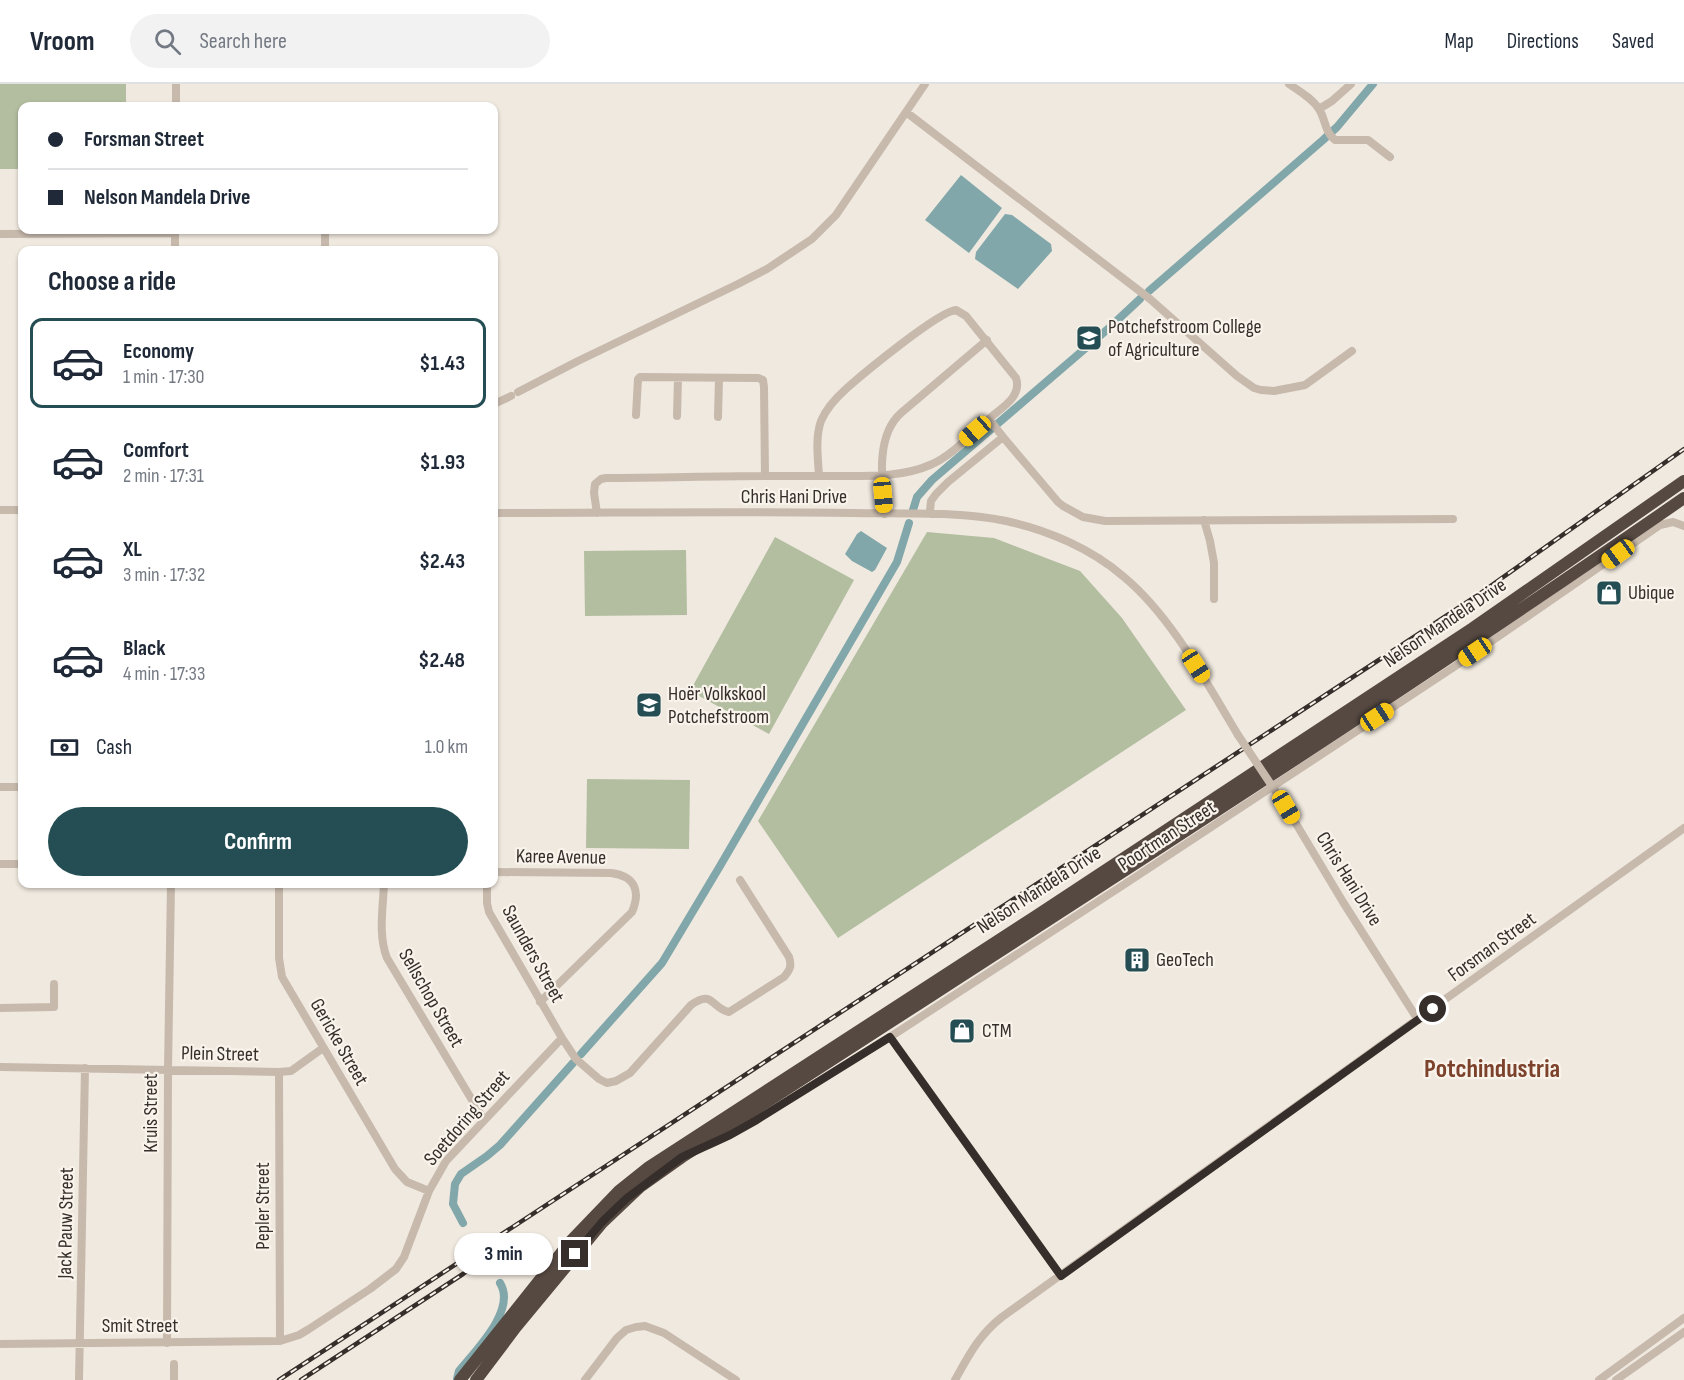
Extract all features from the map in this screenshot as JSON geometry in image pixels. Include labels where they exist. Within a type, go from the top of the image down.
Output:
[{"type":"highway","name":"Nelson Mandela Drive","points":[[460,1380],[570,1242],[619,1191],[649,1167],[1473,628],[1684,481]]},
{"type":"highway","name":"Nelson Mandela Drive","points":[[476,1380],[602,1222],[641,1186],[966,972],[1248,791],[1684,498]]},
{"type":"street","points":[[176,84],[176,102]]},
{"type":"street","points":[[498,402],[767,269],[812,239],[836,215],[925,84]]},
{"type":"street","points":[[1289,84],[1310,99],[1319,109],[1329,134],[1335,140],[1368,140],[1390,157]]},
{"type":"street","points":[[1319,109],[1351,84]]},
{"type":"street","points":[[906,112],[1134,287],[1254,388],[1274,391],[1305,385],[1352,351]]},
{"type":"street","points":[[0,234],[18,234]]},
{"type":"street","points":[[597,513],[594,488],[601,479],[765,476],[882,477],[930,465],[993,423],[1015,395],[1018,384],[1016,378],[966,316],[952,310],[938,317],[867,371],[835,401],[822,419],[818,440],[819,476]]},
{"type":"street","points":[[885,514],[882,477],[886,437],[895,419],[987,340]]},
{"type":"street","points":[[636,415],[640,377],[758,378],[763,380],[765,476]]},
{"type":"street","points":[[677,416],[678,378]]},
{"type":"street","points":[[718,417],[719,378]]},
{"type":"street","points":[[993,423],[1058,502],[1076,514],[1092,519],[1105,521],[1453,519]]},
{"type":"street","points":[[931,514],[930,506],[933,496],[1004,437]]},
{"type":"street","points":[[0,510],[18,510]]},
{"type":"street","name":"Chris Hani Drive","points":[[498,513],[931,514],[1004,521],[1029,527],[1066,541],[1107,564],[1124,577],[1144,596],[1168,626],[1286,807],[1418,1020]]},
{"type":"street","points":[[1204,520],[1214,563],[1214,599]]},
{"type":"street","name":"Poortman Street","points":[[682,1157],[755,1121],[890,1037],[1457,665],[1659,525],[1672,522],[1684,526]]},
{"type":"street","points":[[0,787],[18,787]]},
{"type":"street","name":"Forsman Street","points":[[954,1380],[976,1344],[990,1327],[1684,828]]},
{"type":"street","points":[[0,864],[18,864]]},
{"type":"street","name":"Karee Avenue","points":[[498,872],[611,873],[628,878],[634,885],[636,903],[632,912],[540,1002]]},
{"type":"street","name":"Saunders Street","points":[[487,888],[489,912],[562,1038],[576,1059],[607,1083],[630,1073],[698,1000],[710,999],[729,1012],[784,977],[790,970],[789,957],[740,880]]},
{"type":"street","name":"Kruis Street","points":[[167,1343],[171,888]]},
{"type":"street","name":"Gericke Street","points":[[279,888],[282,977],[395,1169],[407,1182],[429,1191]]},
{"type":"street","name":"Sellschop Street","points":[[384,888],[382,938],[387,958],[483,1120]]},
{"type":"street","points":[[0,1008],[54,1007],[54,984]]},
{"type":"street","points":[[890,1037],[1061,1276]]},
{"type":"street","name":"Soetdoring Street","points":[[280,1341],[309,1329],[396,1269],[404,1257],[429,1191],[446,1161],[562,1038]]},
{"type":"street","name":"Plein Street","points":[[0,1067],[279,1072],[291,1071],[323,1047]]},
{"type":"street","name":"Jack Pauw Street","points":[[79,1380],[86,1068]]},
{"type":"street","name":"Pepler Street","points":[[279,1072],[280,1341]]},
{"type":"street","points":[[1599,1380],[1684,1318]]},
{"type":"street","points":[[585,1380],[617,1338],[626,1330],[645,1326],[664,1333],[736,1380]]},
{"type":"street","points":[[1616,1380],[1684,1332]]},
{"type":"street","points":[[1662,1334],[1669,1343]]},
{"type":"street","name":"Smit Street","points":[[0,1344],[280,1341]]},
{"type":"street","points":[[174,1364],[174,1380]]},
{"type":"green space","points":[[0,84],[126,84],[126,102],[18,102],[18,169],[0,169]]},
{"type":"green space","points":[[927,532],[994,538],[1080,571],[1122,618],[1186,710],[838,938],[758,821]]},
{"type":"green space","points":[[775,537],[854,580],[769,734],[690,691]]},
{"type":"green space","points":[[686,550],[687,615],[585,616],[584,551]]},
{"type":"green space","points":[[587,779],[690,780],[689,849],[586,848]]},
{"type":"water","points":[[961,175],[1002,208],[969,253],[925,220]]},
{"type":"water","points":[[1005,214],[1012,215],[1051,244],[1052,251],[1018,289],[975,259],[976,252]]},
{"type":"water","points":[[861,531],[887,548],[872,572],[852,561],[845,554]]},
{"type":"waterway","points":[[1149,291],[1323,140],[1373,84]]},
{"type":"waterway","points":[[913,510],[917,497],[932,480],[1140,299]]},
{"type":"waterway","points":[[581,1054],[662,963],[897,562],[909,523]]},
{"type":"waterway","points":[[463,1223],[453,1204],[455,1184],[461,1174],[500,1145],[573,1063]]},
{"type":"waterway","points":[[457,1379],[459,1371],[492,1330],[499,1317],[504,1294],[500,1283]]},
{"type":"railway","points":[[279,1380],[1475,597],[1684,449]]},
{"type":"railway","points":[[301,1380],[463,1274],[511,1237]]},
{"type":"place","name":"Potchefstroom College of Agriculture","points":[[1089,338]]},
{"type":"place","name":"Ubique","points":[[1609,593]]},
{"type":"place","name":"Hoër Volkskool Potchefstroom","points":[[649,705]]},
{"type":"place","name":"GeoTech","points":[[1137,960]]},
{"type":"place","name":"CTM","points":[[962,1031]]},
{"type":"district","name":"Potchindustria","points":[[1492,1069]]},
{"type":"route","points":[[575,1254],[602,1222],[627,1198],[682,1157],[755,1121],[890,1037],[1061,1276],[1433,1009]]}]
